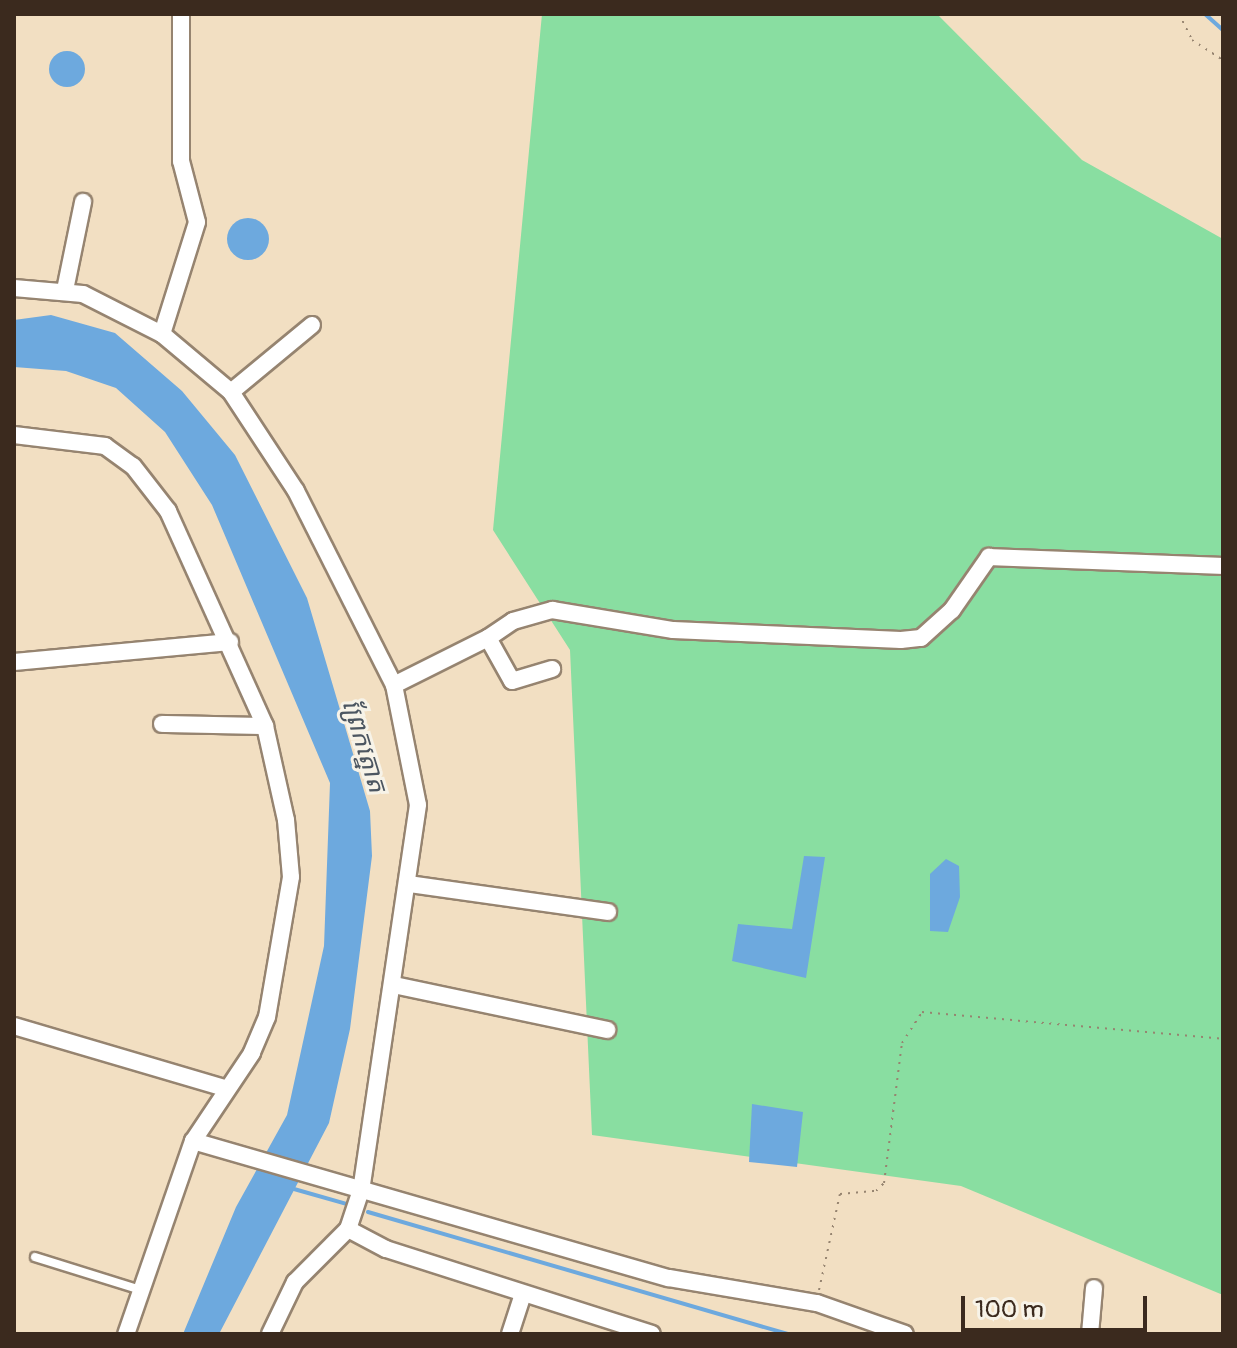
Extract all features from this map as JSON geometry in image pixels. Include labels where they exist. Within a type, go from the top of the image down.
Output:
[{"type":"street","points":[[162,334],[197,222],[181,161],[181,14]]},
{"type":"street","points":[[65,290],[83,202]]},
{"type":"street","points":[[14,288],[65,290],[162,334],[231,392],[296,491],[394,685],[418,805],[409,884],[361,1190],[348,1229],[295,1282],[270,1334]]},
{"type":"street","points":[[231,392],[312,325]]},
{"type":"street","points":[[14,435],[92,443],[133,466],[168,511],[230,642],[265,726],[286,820],[287,907],[267,1017],[252,1053],[224,1088],[193,1141],[146,1291],[126,1334]]},
{"type":"street","points":[[394,685],[488,638],[513,621],[552,610],[673,630],[901,640],[921,638],[952,610],[989,557],[1223,566]]},
{"type":"street","points":[[488,638],[512,681],[552,669]]},
{"type":"street","points":[[14,662],[230,642]]},
{"type":"street","points":[[162,724],[265,726]]},
{"type":"street","points":[[409,884],[608,912]]},
{"type":"street","points":[[394,985],[607,1030]]},
{"type":"street","points":[[14,1026],[224,1088]]},
{"type":"street","points":[[193,1141],[669,1278],[817,1303],[905,1334]]},
{"type":"street","points":[[348,1229],[523,1294],[649,1334]]},
{"type":"street","points":[[1090,1334],[1094,1288]]},
{"type":"street","points":[[510,1334],[523,1294]]},
{"type":"lane","points":[[35,1257],[146,1291]]},
{"type":"path","points":[[1179,14],[1192,40],[1223,60]]},
{"type":"path","points":[[817,1303],[840,1194],[876,1191],[884,1183],[902,1043],[922,1012],[1223,1039]]},
{"type":"green space","points":[[542,14],[937,14],[1082,160],[1223,239],[1223,1295],[961,1186],[592,1135],[570,650],[493,530]]},
{"type":"water","points":[[67,51],[80,56],[85,69],[80,82],[67,87],[54,82],[49,69],[54,56]]},
{"type":"water","points":[[248,218],[263,224],[269,239],[263,254],[248,260],[233,254],[227,239],[233,224]]},
{"type":"water","name":"ព្រែកត្នោត","points":[[51,315],[115,333],[182,391],[235,455],[307,598],[370,811],[372,856],[350,1029],[329,1123],[219,1334],[183,1334],[236,1207],[287,1115],[324,946],[330,783],[212,505],[165,432],[116,388],[66,371],[14,367],[14,320]]},
{"type":"water","points":[[804,856],[825,857],[806,978],[732,961],[738,924],[792,929]]},
{"type":"water","points":[[946,859],[959,866],[960,897],[948,932],[930,931],[930,874]]},
{"type":"water","points":[[752,1104],[803,1112],[797,1167],[749,1162]]},
{"type":"waterway","points":[[1205,14],[1223,30]]},
{"type":"waterway","points":[[294,1189],[350,1205]]},
{"type":"waterway","points":[[368,1212],[788,1334]]}]
